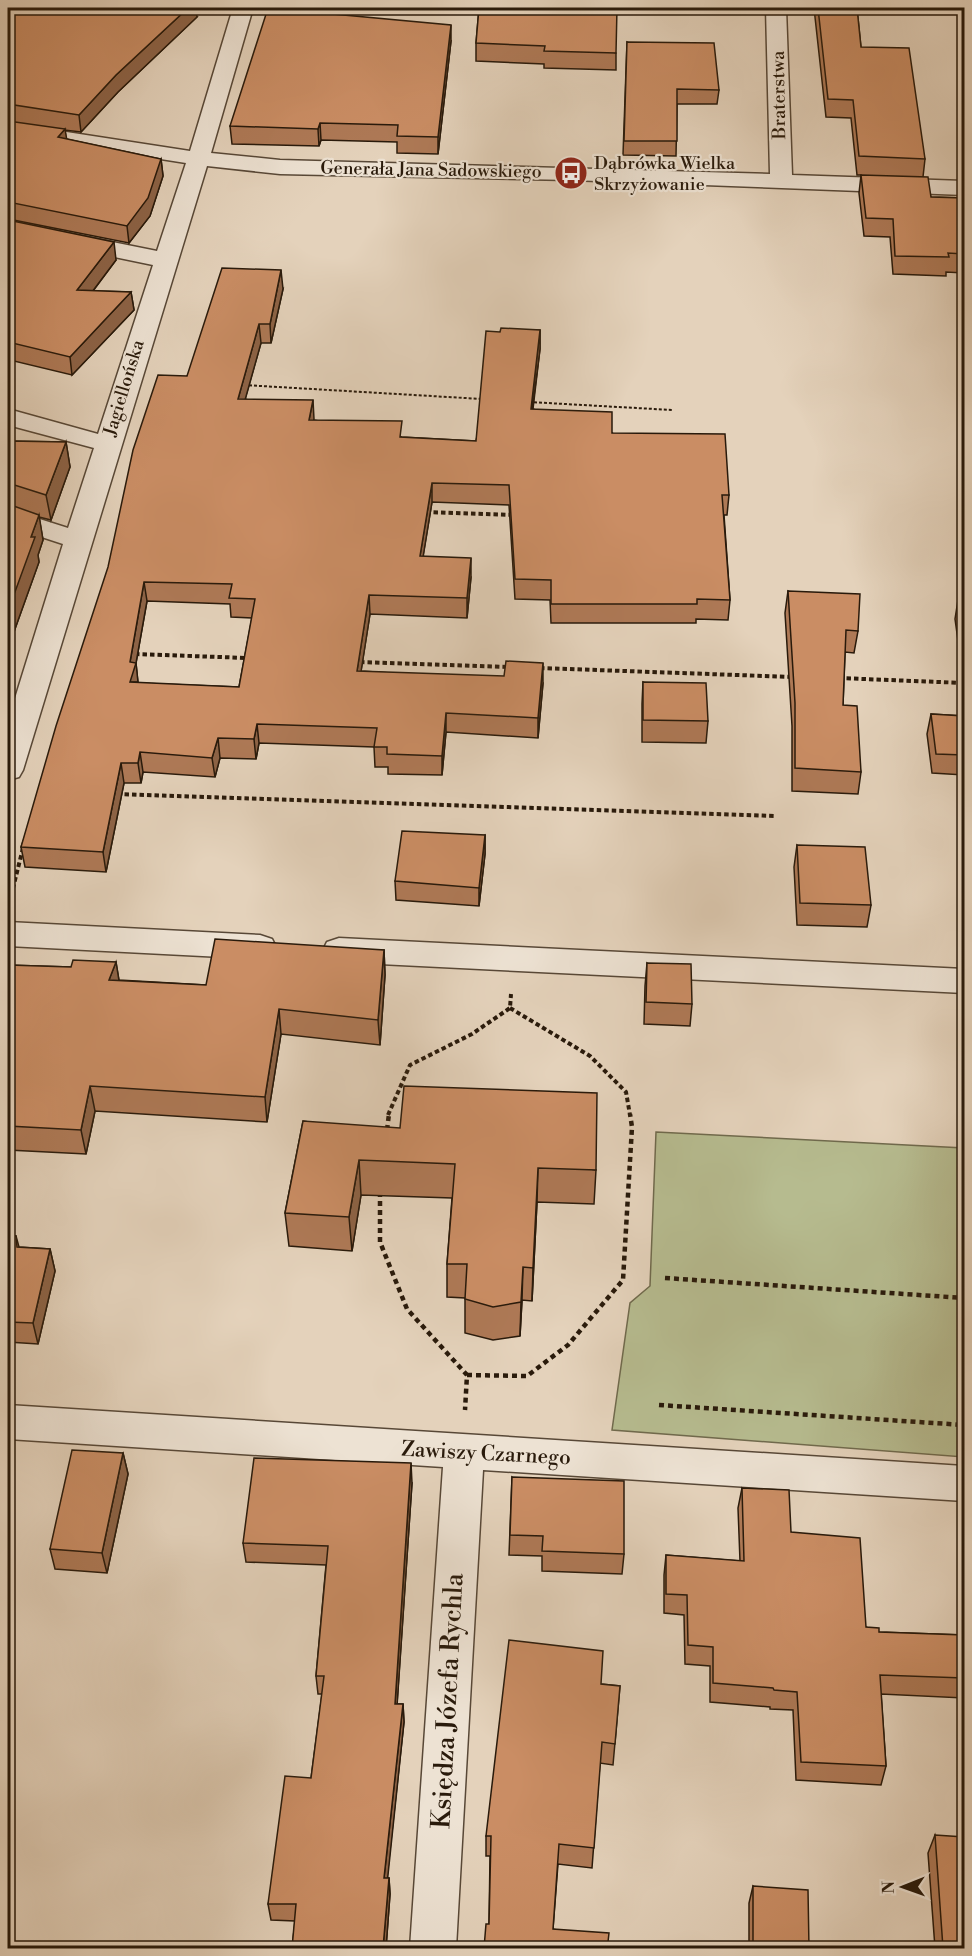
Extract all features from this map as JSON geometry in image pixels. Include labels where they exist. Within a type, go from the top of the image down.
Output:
[{"type":"street","name":"Jagiellońska","points":[[8,770],[13,731],[200,158],[243,8]]},
{"type":"street","name":"Braterstwa","points":[[776,8],[780,182]]},
{"type":"street","name":"Generała Jana Sadowskiego","points":[[8,129],[143,152],[280,167],[571,173],[964,188]]},
{"type":"street","points":[[8,228],[165,260]]},
{"type":"street","points":[[8,417],[107,444]]},
{"type":"street","points":[[8,517],[76,538]]},
{"type":"street","points":[[8,934],[964,981]]},
{"type":"street","name":"Zawiszy Czarnego","points":[[8,1422],[964,1484]]},
{"type":"street","name":"Księdza Józefa Rychla","points":[[433,1948],[464,1453]]},
{"type":"path","points":[[243,385],[493,399]]},
{"type":"path","points":[[529,402],[672,410]]},
{"type":"path","points":[[424,512],[519,516]]},
{"type":"path","points":[[135,654],[253,658]]},
{"type":"path","points":[[348,661],[514,667]]},
{"type":"path","points":[[538,668],[799,677]]},
{"type":"path","points":[[834,678],[964,683]]},
{"type":"path","points":[[108,794],[776,816]]},
{"type":"path","points":[[386,1132],[389,1110],[410,1065],[472,1034],[510,1008],[515,959]]},
{"type":"path","points":[[467,1375],[527,1376],[568,1344],[623,1280],[632,1127],[626,1092],[590,1056],[510,1008]]},
{"type":"path","points":[[381,1188],[380,1242],[406,1309],[467,1375],[464,1453]]},
{"type":"path","points":[[665,1278],[964,1298]]},
{"type":"path","points":[[659,1405],[964,1425]]},
{"type":"green space","points":[[656,1132],[964,1148],[964,1457],[612,1430],[630,1303],[650,1286]]},
{"type":"building","points":[[8,8],[188,8],[116,75],[79,115],[8,104]]},
{"type":"building","points":[[268,8],[451,25],[438,137],[397,136],[398,125],[320,123],[318,129],[230,126]]},
{"type":"building","points":[[479,8],[617,8],[616,53],[544,51],[545,46],[476,43]]},
{"type":"building","points":[[818,8],[857,8],[861,47],[909,48],[925,159],[859,156],[853,100],[828,99]]},
{"type":"building","points":[[627,42],[714,43],[719,90],[677,89],[677,141],[624,141]]},
{"type":"building","points":[[8,121],[65,129],[58,137],[161,159],[148,198],[127,226],[8,202]]},
{"type":"building","points":[[861,175],[928,177],[931,197],[964,198],[964,254],[948,253],[949,257],[895,256],[893,219],[866,218]]},
{"type":"building","points":[[8,220],[114,242],[77,290],[131,292],[70,357],[8,342]]},
{"type":"building","points":[[222,268],[281,270],[270,324],[259,324],[238,399],[313,400],[309,420],[402,421],[400,437],[476,441],[486,331],[500,332],[501,328],[540,330],[531,409],[612,412],[612,433],[725,434],[729,495],[722,495],[730,600],[697,599],[697,604],[551,604],[551,580],[515,579],[509,485],[432,483],[420,556],[471,558],[467,598],[369,595],[357,671],[504,676],[506,661],[543,663],[538,718],[446,713],[442,756],[387,754],[387,747],[374,747],[377,728],[257,724],[254,739],[218,738],[212,758],[140,752],[138,763],[121,763],[103,852],[21,847],[56,726],[108,567],[133,450],[158,375],[187,376]],"holes":[[[144,582],[232,584],[229,598],[255,599],[239,687],[130,682],[136,663],[130,662]]]},
{"type":"building","points":[[8,441],[66,442],[46,495],[8,483]]},
{"type":"building","points":[[8,504],[39,515],[31,537],[35,537],[8,611]]},
{"type":"building","points":[[788,591],[860,594],[858,631],[846,630],[843,705],[857,706],[861,772],[795,768],[795,703]]},
{"type":"building","points":[[958,600],[964,600],[964,640]]},
{"type":"building","points":[[643,682],[706,683],[708,721],[643,720]]},
{"type":"building","points":[[931,714],[964,716],[964,755],[936,754]]},
{"type":"building","points":[[402,831],[485,835],[479,888],[395,881]]},
{"type":"building","points":[[797,845],[865,847],[871,905],[800,903]]},
{"type":"building","points":[[215,939],[384,950],[378,1020],[279,1009],[265,1097],[90,1086],[81,1130],[8,1126],[8,965],[71,967],[73,960],[116,962],[109,980],[206,985]]},
{"type":"building","points":[[647,963],[691,964],[692,1004],[646,1002]]},
{"type":"building","points":[[404,1086],[597,1093],[596,1170],[538,1168],[533,1268],[523,1267],[521,1302],[493,1307],[465,1299],[467,1264],[447,1264],[455,1164],[359,1160],[349,1217],[285,1213],[303,1121],[400,1128]]},
{"type":"building","points":[[8,1235],[16,1236],[17,1247],[50,1249],[33,1323],[8,1322]]},
{"type":"building","points":[[72,1450],[123,1453],[102,1553],[50,1549]]},
{"type":"building","points":[[254,1458],[411,1463],[395,1704],[403,1704],[384,1878],[389,1878],[383,1948],[292,1948],[296,1904],[268,1904],[285,1776],[311,1778],[324,1676],[316,1676],[328,1546],[243,1543]]},
{"type":"building","points":[[512,1477],[624,1481],[624,1554],[542,1551],[543,1536],[510,1535]]},
{"type":"building","points":[[742,1488],[789,1490],[791,1532],[860,1538],[866,1627],[879,1628],[879,1632],[964,1635],[964,1678],[880,1675],[886,1766],[801,1762],[797,1692],[713,1683],[713,1647],[688,1645],[687,1595],[666,1594],[666,1555],[744,1561]]},
{"type":"building","points":[[509,1640],[603,1651],[601,1684],[620,1686],[615,1744],[602,1742],[594,1848],[559,1844],[553,1929],[609,1933],[608,1942],[634,1943],[634,1948],[484,1948],[486,1924],[489,1924],[491,1836],[486,1836]]},
{"type":"building","points":[[935,1835],[964,1837],[964,1948],[943,1948]]},
{"type":"building","points":[[753,1886],[808,1890],[809,1948],[753,1948]]},
{"type":"place","name":"Dąbrówka Wielka Skrzyżowanie","points":[[571,173]]}]
